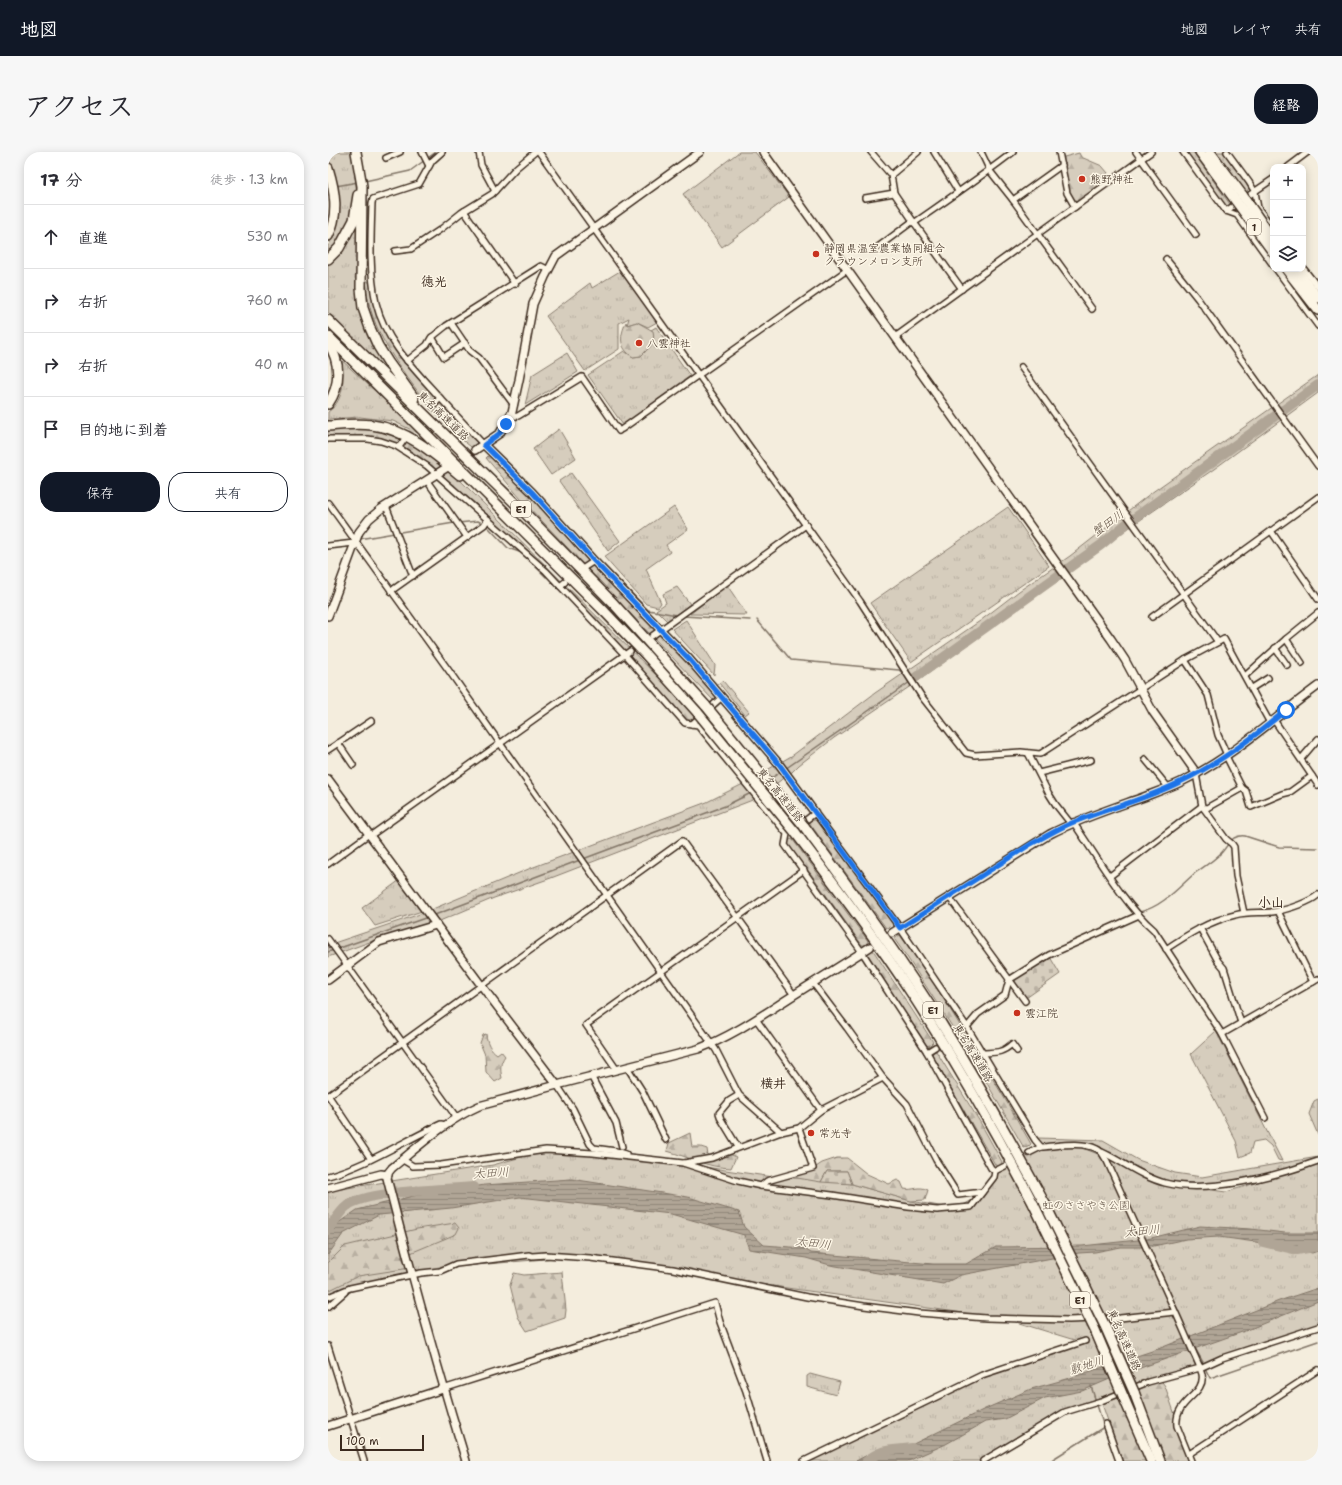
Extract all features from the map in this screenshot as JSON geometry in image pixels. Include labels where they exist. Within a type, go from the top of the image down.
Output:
[{"type":"highway","name":"1","points":[[1200,152],[1270,236]]},
{"type":"highway","name":"1","points":[[1210,152],[1270,247]]},
{"type":"highway","points":[[328,259],[339,248],[354,220],[360,186],[357,155]]},
{"type":"highway","points":[[357,155],[362,186],[361,288],[363,308],[370,328],[388,362],[435,425]]},
{"type":"highway","points":[[328,168],[333,187],[335,204],[334,218],[328,236]]},
{"type":"highway","points":[[1288,272],[1318,310]]},
{"type":"highway","points":[[1298,272],[1318,298]]},
{"type":"highway","name":"東名高速道路","points":[[328,320],[614,604],[706,706],[804,826],[874,923],[944,1028],[1009,1138],[1045,1204],[1105,1326],[1134,1392],[1160,1461]]},
{"type":"highway","name":"東名高速道路","points":[[328,336],[641,649],[698,713],[867,928],[914,997],[1002,1144],[1034,1205],[1088,1316],[1151,1461]]},
{"type":"highway","points":[[328,343],[336,359],[338,372],[333,397],[328,404]]},
{"type":"highway","points":[[328,426],[371,425],[391,429],[414,440],[441,459],[500,510],[547,554]]},
{"type":"street","points":[[386,158],[400,152]]},
{"type":"street","points":[[422,152],[429,166]]},
{"type":"street","points":[[442,152],[432,161],[419,184],[373,199],[372,272],[377,305],[383,322],[393,341],[407,361],[440,398],[484,445],[532,492],[594,561],[689,659],[779,764],[900,928],[967,1027],[1035,1140],[1041,1147]]},
{"type":"street","points":[[479,152],[481,165],[495,191]]},
{"type":"street","points":[[395,252],[411,249],[441,229],[464,211],[492,194],[516,168],[535,152]]},
{"type":"street","points":[[539,152],[860,600],[922,697],[966,753],[975,755],[1028,752],[1040,754],[1185,660],[1224,639],[1272,721],[1301,759],[1318,785]]},
{"type":"street","points":[[475,450],[500,433],[514,406],[533,304],[545,276],[556,256],[700,152]]},
{"type":"street","points":[[763,152],[1111,639],[1153,712],[1196,774],[1204,808],[1226,839],[1234,847],[1236,876],[1244,913]]},
{"type":"street","points":[[871,152],[891,175],[894,193],[913,222],[962,289]]},
{"type":"street","points":[[891,175],[912,154],[918,152]]},
{"type":"street","points":[[934,152],[958,191]]},
{"type":"street","points":[[981,152],[990,171],[1013,200],[1092,309]]},
{"type":"street","points":[[878,247],[958,191],[990,171],[1013,152]]},
{"type":"street","points":[[1059,152],[1067,193],[1075,207]]},
{"type":"street","points":[[1136,152],[1196,235]]},
{"type":"street","points":[[895,337],[1151,152]]},
{"type":"street","points":[[1183,152],[1226,211],[1237,215],[1270,261]]},
{"type":"street","points":[[1227,152],[1255,192],[1258,208],[1270,224]]},
{"type":"street","points":[[1292,164],[1308,152]]},
{"type":"street","points":[[1013,200],[1062,165]]},
{"type":"street","points":[[1226,211],[1270,181]]},
{"type":"street","points":[[865,198],[894,193]]},
{"type":"street","points":[[464,211],[514,284]]},
{"type":"street","points":[[1166,258],[1198,299],[1318,466]]},
{"type":"street","points":[[407,361],[427,345],[432,337],[451,323],[541,266],[549,270]]},
{"type":"street","points":[[509,417],[518,416],[582,377],[620,430],[847,270]]},
{"type":"street","points":[[1278,272],[1318,326]]},
{"type":"street","points":[[1306,272],[1318,287]]},
{"type":"street","points":[[451,323],[470,351],[479,358],[514,406]]},
{"type":"street","points":[[432,337],[444,357],[465,343]]},
{"type":"street","points":[[1022,367],[1218,642]]},
{"type":"street","points":[[433,406],[440,398]]},
{"type":"street","points":[[328,439],[368,439],[381,441],[399,447],[428,466],[436,475],[546,571],[628,653],[685,723],[698,725],[791,833]]},
{"type":"street","points":[[399,447],[404,440]]},
{"type":"street","points":[[328,616],[354,542],[359,532],[369,519],[386,506],[446,468]]},
{"type":"street","points":[[427,481],[467,537]]},
{"type":"street","points":[[1152,617],[1318,497]]},
{"type":"street","points":[[328,503],[354,542],[391,591],[661,972],[711,1044],[739,1094],[781,1132]]},
{"type":"street","points":[[386,506],[413,576]]},
{"type":"street","points":[[391,591],[484,525],[488,519]]},
{"type":"street","points":[[652,636],[806,526]]},
{"type":"street","points":[[1271,531],[1318,599]]},
{"type":"street","points":[[328,546],[354,542]]},
{"type":"street","points":[[585,567],[594,561]]},
{"type":"street","points":[[560,586],[565,582]]},
{"type":"street","points":[[1245,676],[1286,638],[1318,613]]},
{"type":"street","points":[[1286,638],[1302,663]]},
{"type":"street","points":[[1275,648],[1287,665]]},
{"type":"street","points":[[328,864],[628,653]]},
{"type":"street","points":[[1185,660],[1208,695],[1218,735],[1242,788],[1246,791],[1251,807],[1290,792],[1312,776]]},
{"type":"street","points":[[1252,688],[1268,678]]},
{"type":"street","points":[[892,933],[1031,844],[1072,823],[1168,787],[1196,774],[1227,756],[1318,686]]},
{"type":"street","points":[[692,724],[722,697]]},
{"type":"street","points":[[328,750],[371,721]]},
{"type":"street","points":[[1301,759],[1318,739]]},
{"type":"street","points":[[338,743],[353,765]]},
{"type":"street","points":[[1028,752],[1056,805],[1072,823],[1130,906],[1154,930],[1222,1034],[1265,1118]]},
{"type":"street","points":[[1145,759],[1168,787]]},
{"type":"street","points":[[1039,773],[1091,760]]},
{"type":"street","points":[[328,778],[481,985],[557,1084],[573,1109],[590,1144],[594,1148],[616,1151],[632,1157]]},
{"type":"street","points":[[1110,876],[1204,808],[1242,788]]},
{"type":"street","points":[[815,813],[791,833],[786,845],[862,952],[927,1052],[991,1168],[995,1171]]},
{"type":"street","points":[[371,1159],[328,1096],[682,841],[794,995]]},
{"type":"street","points":[[617,1070],[586,1025],[804,870]]},
{"type":"street","points":[[1166,949],[1216,920],[1244,913],[1278,911],[1309,900],[1318,895]]},
{"type":"street","points":[[949,897],[1025,1001]]},
{"type":"street","points":[[1222,1034],[1316,980],[1278,911]]},
{"type":"street","points":[[967,1027],[978,1014],[1005,995],[1009,980],[1049,955],[1139,916]]},
{"type":"street","points":[[328,980],[379,942],[436,924]]},
{"type":"street","points":[[1200,928],[1218,961],[1224,968],[1241,1023]]},
{"type":"street","points":[[329,942],[348,966],[457,1118]]},
{"type":"street","points":[[466,1461],[443,1389],[412,1276],[388,1176],[392,1168],[457,1118],[479,1106],[557,1084],[698,1049],[711,1044],[756,1019],[870,947]]},
{"type":"street","points":[[812,983],[883,1078],[907,1104],[936,1160],[958,1195],[982,1192]]},
{"type":"street","points":[[756,1019],[821,1110]]},
{"type":"street","points":[[982,1052],[998,1052],[1004,1050],[1012,1044],[1017,1051]]},
{"type":"street","points":[[927,1052],[935,1047]]},
{"type":"street","points":[[627,1067],[643,1092],[666,1140]]},
{"type":"street","points":[[591,1076],[616,1123],[622,1147]]},
{"type":"street","points":[[683,1163],[712,1158],[781,1132],[799,1128],[821,1110],[883,1078]]},
{"type":"street","points":[[738,1147],[719,1113],[729,1101],[739,1094]]},
{"type":"street","points":[[328,1176],[371,1159],[441,1124],[446,1126]]},
{"type":"street","points":[[761,1186],[767,1181],[813,1168],[799,1128]]},
{"type":"street","points":[[1029,1153],[1041,1147],[1075,1145],[1097,1149],[1150,1178],[1166,1184],[1184,1186],[1226,1184],[1248,1180],[1318,1161]]},
{"type":"street","points":[[403,1160],[413,1166],[441,1165],[546,1150],[632,1157],[683,1163],[738,1181],[761,1186],[937,1210],[971,1207],[994,1177],[995,1171]]},
{"type":"street","points":[[1101,1152],[1107,1161],[1200,1368],[1202,1375],[1201,1385],[1178,1412],[1176,1420],[1191,1461]]},
{"type":"street","points":[[995,1171],[1005,1166]]},
{"type":"street","points":[[328,1188],[381,1174],[388,1176]]},
{"type":"street","points":[[328,1296],[350,1288],[440,1271],[456,1264],[529,1255],[546,1255],[590,1258],[673,1270],[807,1297],[918,1313],[986,1318],[1069,1320],[1120,1318],[1176,1312]]},
{"type":"street","points":[[328,1307],[348,1290]]},
{"type":"street","points":[[328,1426],[715,1303],[720,1322],[746,1391],[767,1461]]},
{"type":"street","points":[[983,1461],[1065,1412],[1101,1401],[1148,1382],[1200,1368],[1222,1358],[1318,1327]]},
{"type":"street","points":[[804,1461],[982,1375],[1085,1341]]},
{"type":"street","points":[[328,1346],[364,1461]]},
{"type":"street","points":[[1189,1454],[1318,1370]]},
{"type":"street","points":[[1106,1424],[1119,1461]]},
{"type":"green space","points":[[328,152],[352,152],[356,192],[343,234],[328,254],[328,246],[339,203],[328,158]]},
{"type":"green space","points":[[739,152],[755,152],[789,197],[722,247],[683,194]]},
{"type":"green space","points":[[1186,152],[1193,152],[1232,207],[1225,210]]},
{"type":"green space","points":[[1215,152],[1223,152],[1249,188],[1246,193]]},
{"type":"green space","points":[[1079,153],[1081,157],[1102,166],[1108,173],[1102,184],[1089,197],[1070,200],[1063,166],[1064,157]]},
{"type":"green space","points":[[359,220],[357,269],[358,306],[366,328],[390,375],[328,312],[328,265],[347,245]]},
{"type":"green space","points":[[620,271],[657,322],[648,327],[637,322],[627,325],[629,318],[619,323],[619,349],[585,371],[546,316],[590,283],[592,288]]},
{"type":"green space","points":[[366,280],[370,283],[376,314],[399,356],[478,444],[475,450],[458,437],[422,398],[390,352],[376,325],[371,310],[367,295]]},
{"type":"green space","points":[[626,322],[627,325],[637,322],[653,331],[653,342],[641,356],[633,357],[628,353],[623,345],[622,332]]},
{"type":"green space","points":[[656,327],[690,376],[623,425],[588,375],[624,351],[633,357],[641,356],[650,347],[654,339],[651,330]]},
{"type":"green space","points":[[567,353],[578,372],[525,405],[532,375]]},
{"type":"green space","points":[[338,357],[424,436],[393,421],[360,417],[328,419],[328,412],[334,407],[341,394],[343,379]]},
{"type":"green space","points":[[1318,375],[1318,393],[921,679],[834,738],[792,772],[755,799],[551,878],[494,898],[435,923],[378,939],[328,957],[328,945],[423,913],[531,868],[707,802],[743,784],[793,755],[875,693],[980,621],[1019,591],[1070,556],[1151,493]]},
{"type":"green space","points":[[328,425],[375,426],[401,434],[448,465],[436,475],[422,458],[398,443],[362,439],[328,439]]},
{"type":"green space","points":[[559,429],[576,458],[551,475],[533,449]]},
{"type":"green space","points":[[490,454],[722,697],[714,701],[521,499],[486,458]]},
{"type":"green space","points":[[448,468],[691,710],[694,718],[692,721],[685,723],[566,593],[475,503],[440,475]]},
{"type":"green space","points":[[571,473],[620,541],[608,551],[559,481]]},
{"type":"green space","points":[[674,507],[688,529],[666,545],[670,552],[646,569],[661,603],[658,607],[646,604],[604,557]]},
{"type":"green space","points":[[1008,507],[1049,566],[911,662],[870,603]]},
{"type":"green space","points":[[727,585],[747,615],[690,614]]},
{"type":"green space","points":[[677,587],[690,604],[667,621],[656,610],[666,603],[663,594]]},
{"type":"green space","points":[[686,620],[715,665],[714,675],[672,629]]},
{"type":"green space","points":[[723,681],[749,712],[745,715],[719,683]]},
{"type":"green space","points":[[817,820],[827,831],[893,924],[890,927],[886,928],[808,821]]},
{"type":"green space","points":[[791,839],[868,941],[866,945],[862,945],[811,874],[787,845],[788,841]]},
{"type":"green space","points":[[400,880],[422,911],[375,926],[362,908]]},
{"type":"green space","points":[[900,935],[937,988],[961,1027],[959,1031],[955,1031],[895,940],[895,938]]},
{"type":"green space","points":[[870,950],[873,950],[933,1042],[930,1045],[926,1046],[879,972],[866,955]]},
{"type":"green space","points":[[1050,957],[1060,974],[1026,998],[1014,980]]},
{"type":"green space","points":[[1216,1031],[1282,1161],[1278,1160],[1271,1146],[1264,1140],[1253,1142],[1250,1153],[1240,1157],[1236,1141],[1191,1054]]},
{"type":"green space","points":[[964,1032],[1031,1144],[1028,1147],[1024,1148],[960,1036],[961,1033]]},
{"type":"green space","points":[[486,1034],[488,1043],[492,1050],[497,1054],[501,1051],[505,1056],[501,1066],[502,1078],[495,1082],[486,1072],[485,1055],[480,1043],[483,1035]]},
{"type":"green space","points":[[933,1051],[936,1051],[980,1122],[1002,1162],[1000,1166],[996,1166],[932,1055]]},
{"type":"green space","points":[[1318,1099],[1318,1135],[1309,1114],[1314,1101]]},
{"type":"green space","points":[[690,1133],[692,1147],[707,1149],[708,1156],[726,1154],[736,1157],[731,1168],[706,1164],[667,1151],[669,1143]]},
{"type":"green space","name":"虹のささやき公園","points":[[1038,1138],[1103,1140],[1138,1160],[1175,1173],[1202,1177],[1318,1157],[1289,1170],[1211,1185],[1164,1180],[1177,1185],[1226,1192],[1318,1162],[1318,1327],[1077,1405],[1013,1443],[979,1461],[804,1461],[1005,1367],[1081,1342],[1006,1319],[568,1257],[442,1268],[440,1271],[358,1287],[328,1307],[328,1191],[493,1165],[546,1150],[664,1161],[780,1178],[801,1178],[852,1184],[911,1201],[956,1209],[978,1197],[995,1171],[1039,1148],[1075,1145],[1136,1169],[1113,1153],[1081,1142],[1059,1142],[1043,1147]]},
{"type":"green space","points":[[837,1158],[847,1158],[867,1174],[889,1184],[897,1180],[901,1182],[904,1189],[922,1188],[928,1190],[925,1200],[911,1201],[852,1184],[847,1171],[827,1171],[821,1182],[785,1176],[807,1173],[822,1163]]},
{"type":"green space","points":[[827,1171],[847,1171],[852,1184],[821,1182]]},
{"type":"green space","points":[[455,1223],[459,1228],[456,1234],[401,1257],[410,1268],[358,1276],[328,1291],[328,1263],[345,1246],[417,1229]]},
{"type":"green space","points":[[562,1272],[566,1310],[565,1318],[527,1331],[518,1317],[510,1285],[514,1273],[524,1275]]},
{"type":"green space","points":[[810,1374],[840,1382],[836,1395],[807,1387],[807,1376]]},
{"type":"green space","points":[[1160,1379],[1165,1386],[1191,1461],[1122,1461],[1101,1401]]},
{"type":"shaded area","points":[[571,1179],[688,1197],[739,1212],[744,1227],[764,1245],[803,1248],[811,1253],[933,1264],[966,1264],[996,1247],[1082,1246],[1147,1239],[1200,1226],[1285,1233],[1318,1233],[1318,1251],[1312,1253],[1277,1245],[1219,1237],[1186,1239],[1149,1247],[1121,1247],[1095,1252],[1079,1253],[961,1275],[943,1284],[830,1265],[806,1258],[749,1249],[744,1235],[671,1214],[520,1197],[451,1208],[379,1215],[343,1234],[328,1255],[328,1230],[357,1210],[413,1196],[485,1185]]},
{"type":"shaded area","points":[[1318,1288],[1318,1301],[1245,1331],[1112,1378],[1082,1391],[1045,1398],[1005,1419],[985,1422],[946,1444],[908,1461],[856,1461],[871,1453],[874,1455],[887,1450],[901,1450],[985,1409],[1031,1389],[1067,1379],[1158,1349],[1279,1301]]},
{"type":"waterway","points":[[365,181],[410,171],[436,152]]},
{"type":"waterway","points":[[336,186],[358,182]]},
{"type":"waterway","name":"蟹田川","points":[[912,680],[1101,545],[1125,525],[1318,385]]},
{"type":"waterway","points":[[458,523],[478,521],[487,526],[508,548],[522,553],[546,577]]},
{"type":"waterway","points":[[359,539],[454,523]]},
{"type":"waterway","points":[[336,543],[352,540]]},
{"type":"waterway","points":[[603,564],[648,610],[677,615]]},
{"type":"waterway","points":[[683,616],[750,620]]},
{"type":"waterway","points":[[757,620],[791,660],[899,670],[906,676]]},
{"type":"waterway","points":[[785,769],[910,682]]},
{"type":"waterway","points":[[770,779],[782,771]]},
{"type":"waterway","points":[[583,859],[725,806],[751,793]]},
{"type":"waterway","points":[[1140,912],[1156,905],[1170,896],[1195,873],[1217,857],[1234,838],[1245,836],[1279,847],[1318,848]]},
{"type":"waterway","points":[[432,916],[580,860]]},
{"type":"waterway","points":[[337,949],[428,917]]},
{"type":"waterway","points":[[328,952],[334,950]]},
{"type":"waterway","name":"太田川","points":[[328,1230],[344,1208],[357,1201],[389,1194],[474,1187]]},
{"type":"waterway","name":"太田川","points":[[1263,1242],[1297,1250],[1318,1246]]},
{"type":"waterway","points":[[1205,1368],[1210,1378],[1318,1341]]},
{"type":"waterway","points":[[1195,1348],[1204,1364]]},
{"type":"waterway","points":[[1051,1461],[1104,1427],[1091,1386]]},
{"type":"waterway","name":"敷地川","points":[[867,1461],[878,1453],[912,1448]]},
{"type":"tunnel","points":[[406,438],[433,406]]},
{"type":"tunnel","points":[[451,465],[475,450]]},
{"type":"tunnel","points":[[935,1047],[967,1027]]},
{"type":"place","name":"熊野神社","points":[[1082,179]]},
{"type":"place","name":"静岡県温室農業協同組合 クラウンメロン支所","points":[[816,254]]},
{"type":"place","name":"八雲神社","points":[[639,343]]},
{"type":"place","name":"雲江院","points":[[1017,1013]]},
{"type":"place","name":"常光寺","points":[[811,1133]]},
{"type":"district","name":"徳光","points":[[434,281]]},
{"type":"district","name":"小山","points":[[1271,902]]},
{"type":"district","name":"横井","points":[[773,1083]]},
{"type":"route","points":[[506,424],[500,433],[484,445],[532,492],[594,561],[689,659],[779,764],[900,928],[1031,844],[1073,822],[1180,783],[1207,768],[1240,746],[1286,710]]}]
